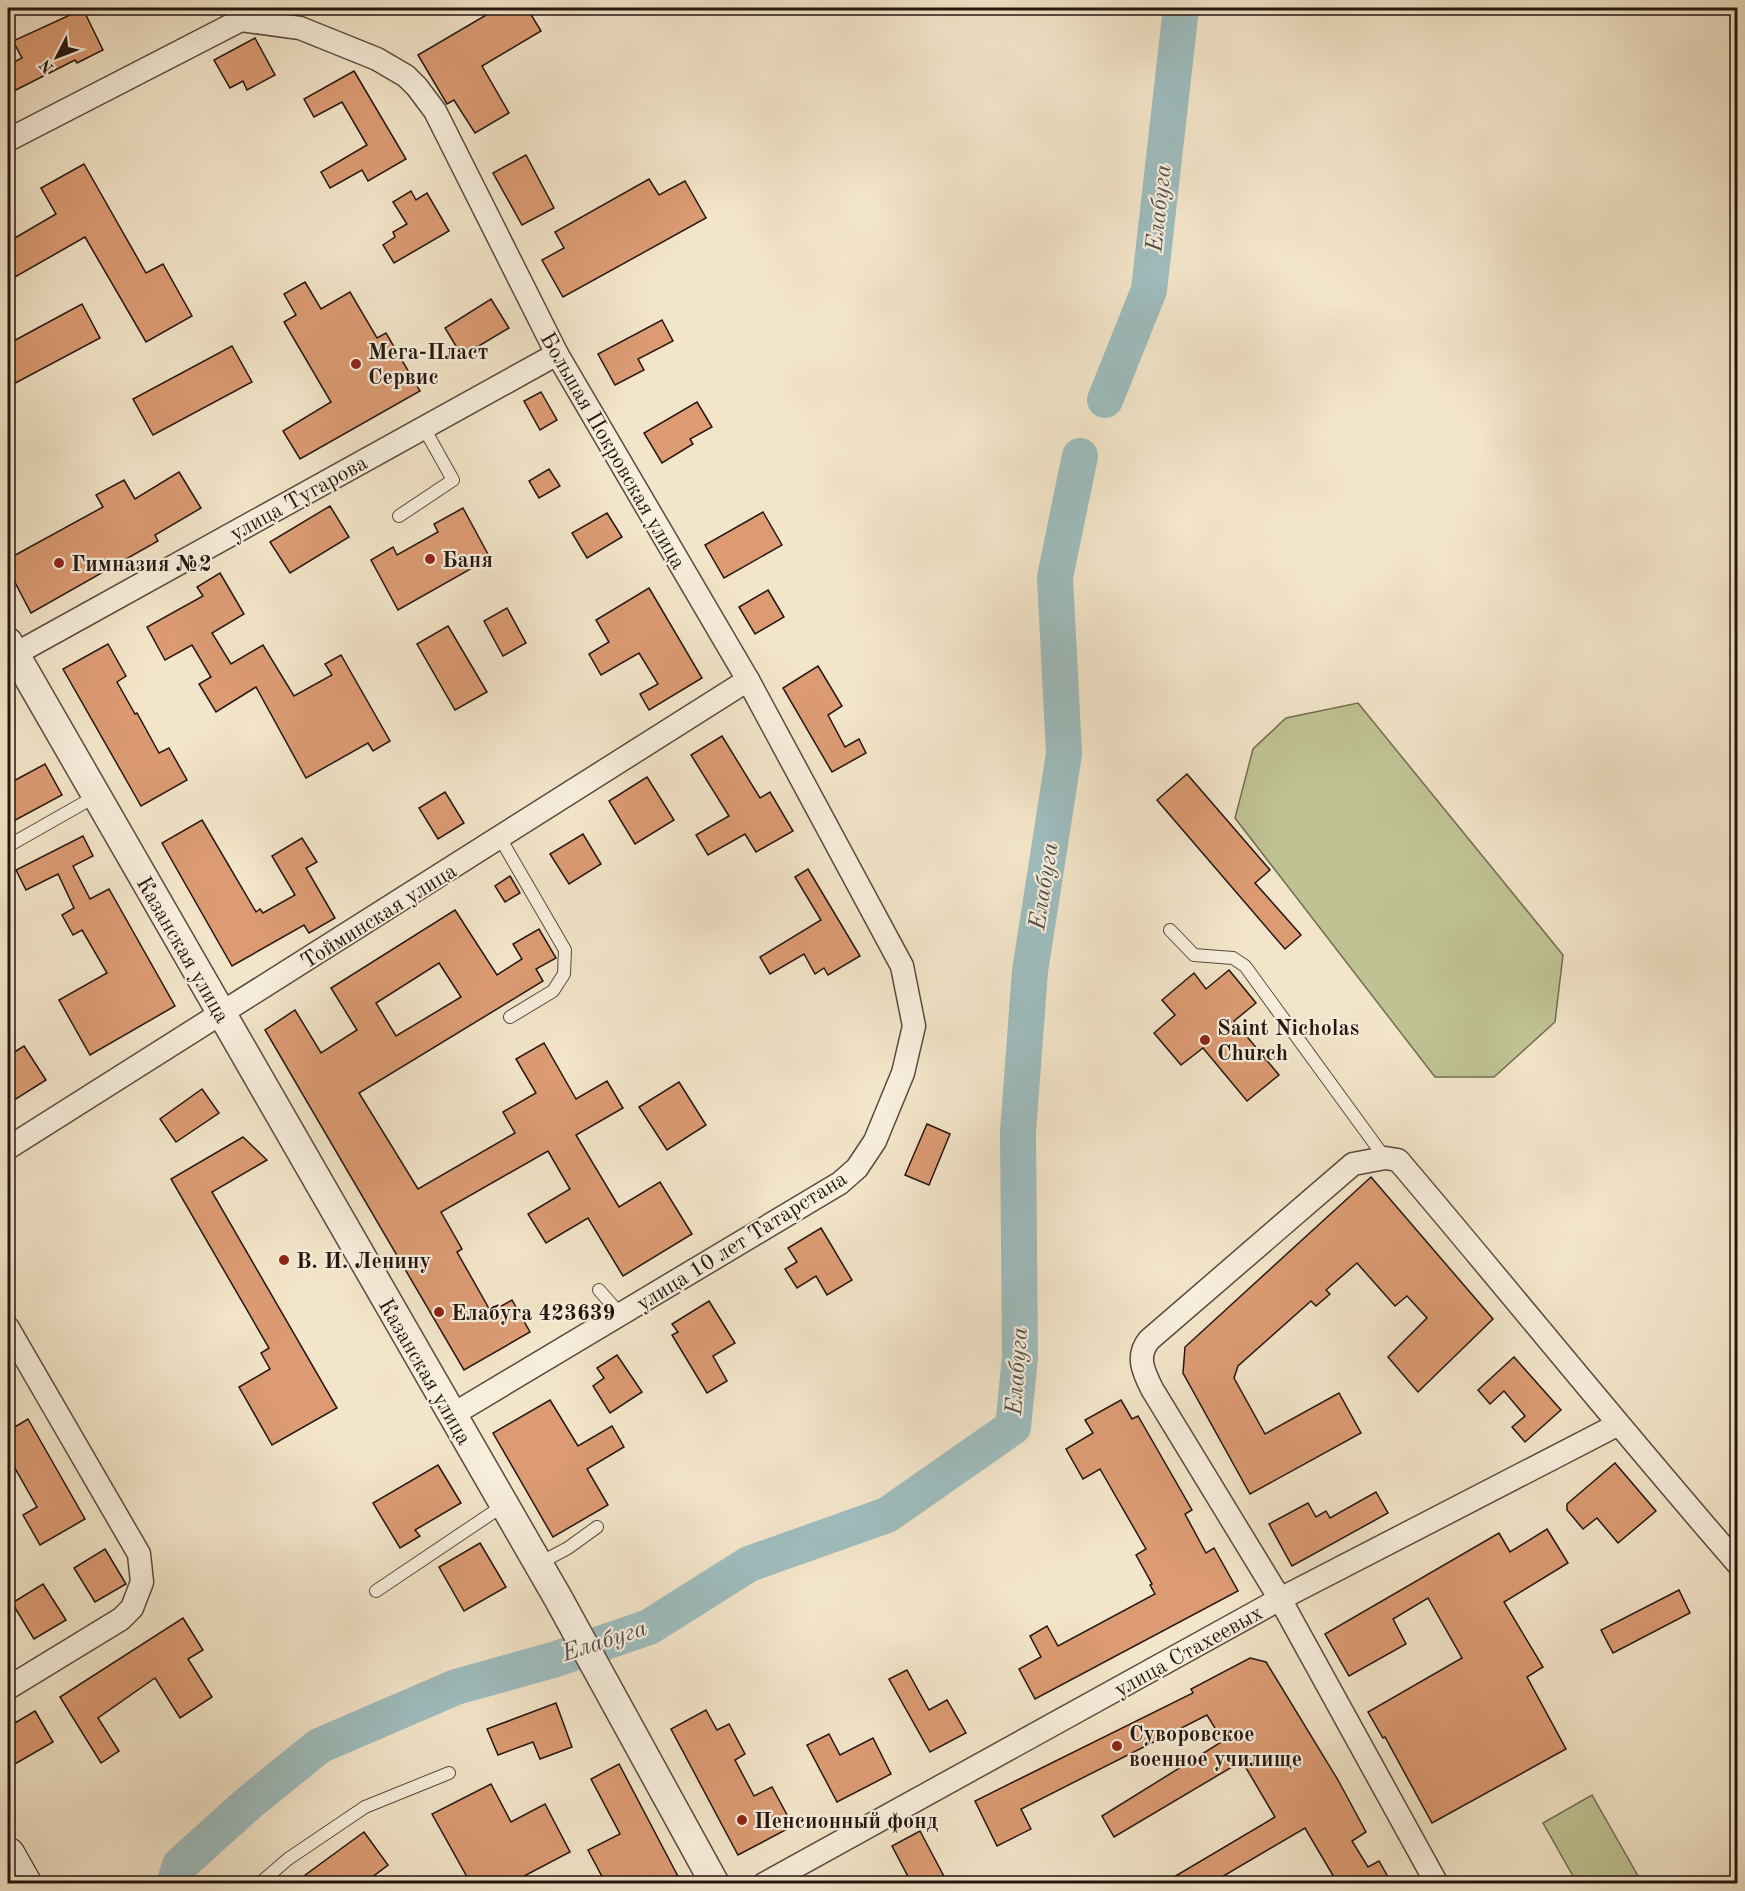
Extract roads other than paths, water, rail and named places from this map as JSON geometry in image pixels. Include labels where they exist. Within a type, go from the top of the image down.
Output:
[{"type":"main road","points":[[8,1854],[25,1884]]},
{"type":"street","name":"Большая Покровская улица","points":[[8,140],[241,21],[300,28],[377,59],[406,76],[435,111],[557,354],[748,680],[902,966],[905,980]]},
{"type":"street","name":"улица Тугарова","points":[[10,651],[557,354]]},
{"type":"street","name":"Казанская улица","points":[[10,651],[96,796],[558,1598],[715,1884]]},
{"type":"street","name":"Тойминская улица","points":[[8,1148],[748,680]]},
{"type":"street","name":"улица 10 лет Татарстана","points":[[452,1415],[840,1183],[857,1168],[875,1141],[893,1102],[910,1048],[914,1026],[905,980]]},
{"type":"street","points":[[1437,1884],[1280,1599],[1152,1389],[1143,1371],[1140,1355],[1149,1340],[1353,1164],[1385,1158],[1398,1160],[1529,1314],[1617,1425],[1737,1564]]},
{"type":"street","points":[[8,1328],[139,1554],[142,1575],[138,1596],[121,1619],[8,1688]]},
{"type":"street","name":"улица Стахеевых","points":[[764,1884],[1280,1599],[1617,1425]]},
{"type":"lane","points":[[399,516],[453,480],[424,428]]},
{"type":"lane","points":[[8,846],[96,796]]},
{"type":"lane","points":[[500,838],[565,950],[564,974],[553,991],[510,1017]]},
{"type":"lane","points":[[1170,930],[1194,955],[1233,958],[1245,966],[1385,1158]]},
{"type":"lane","points":[[599,1290],[620,1314]]},
{"type":"lane","points":[[376,1591],[504,1505]]},
{"type":"lane","points":[[538,1564],[568,1548],[597,1527]]},
{"type":"lane","points":[[259,1884],[288,1859],[365,1808],[449,1773]]},
{"type":"waterway","name":"Елабуга","points":[[1105,400],[1149,290],[1181,8]]},
{"type":"waterway","name":"Елабуга","points":[[174,1884],[180,1865],[250,1802],[319,1746],[456,1687],[553,1660],[649,1627],[749,1564],[887,1515],[1013,1427],[1020,1357],[1018,1132],[1030,971],[1064,754],[1055,577],[1080,456]]},
{"type":"place","name":"Мега-Пласт Сервис","points":[[356,364]]},
{"type":"place","name":"Баня","points":[[430,559]]},
{"type":"place","name":"Гимназия №2","points":[[59,563]]},
{"type":"place","name":"Saint Nicholas Church","points":[[1205,1040]]},
{"type":"place","name":"В. И. Ленину","points":[[284,1260]]},
{"type":"place","name":"Елабуга 423639","points":[[439,1312]]},
{"type":"place","name":"Суворовское военное училище","points":[[1117,1746]]},
{"type":"place","name":"Пенсионный фонд","points":[[742,1820]]}]
